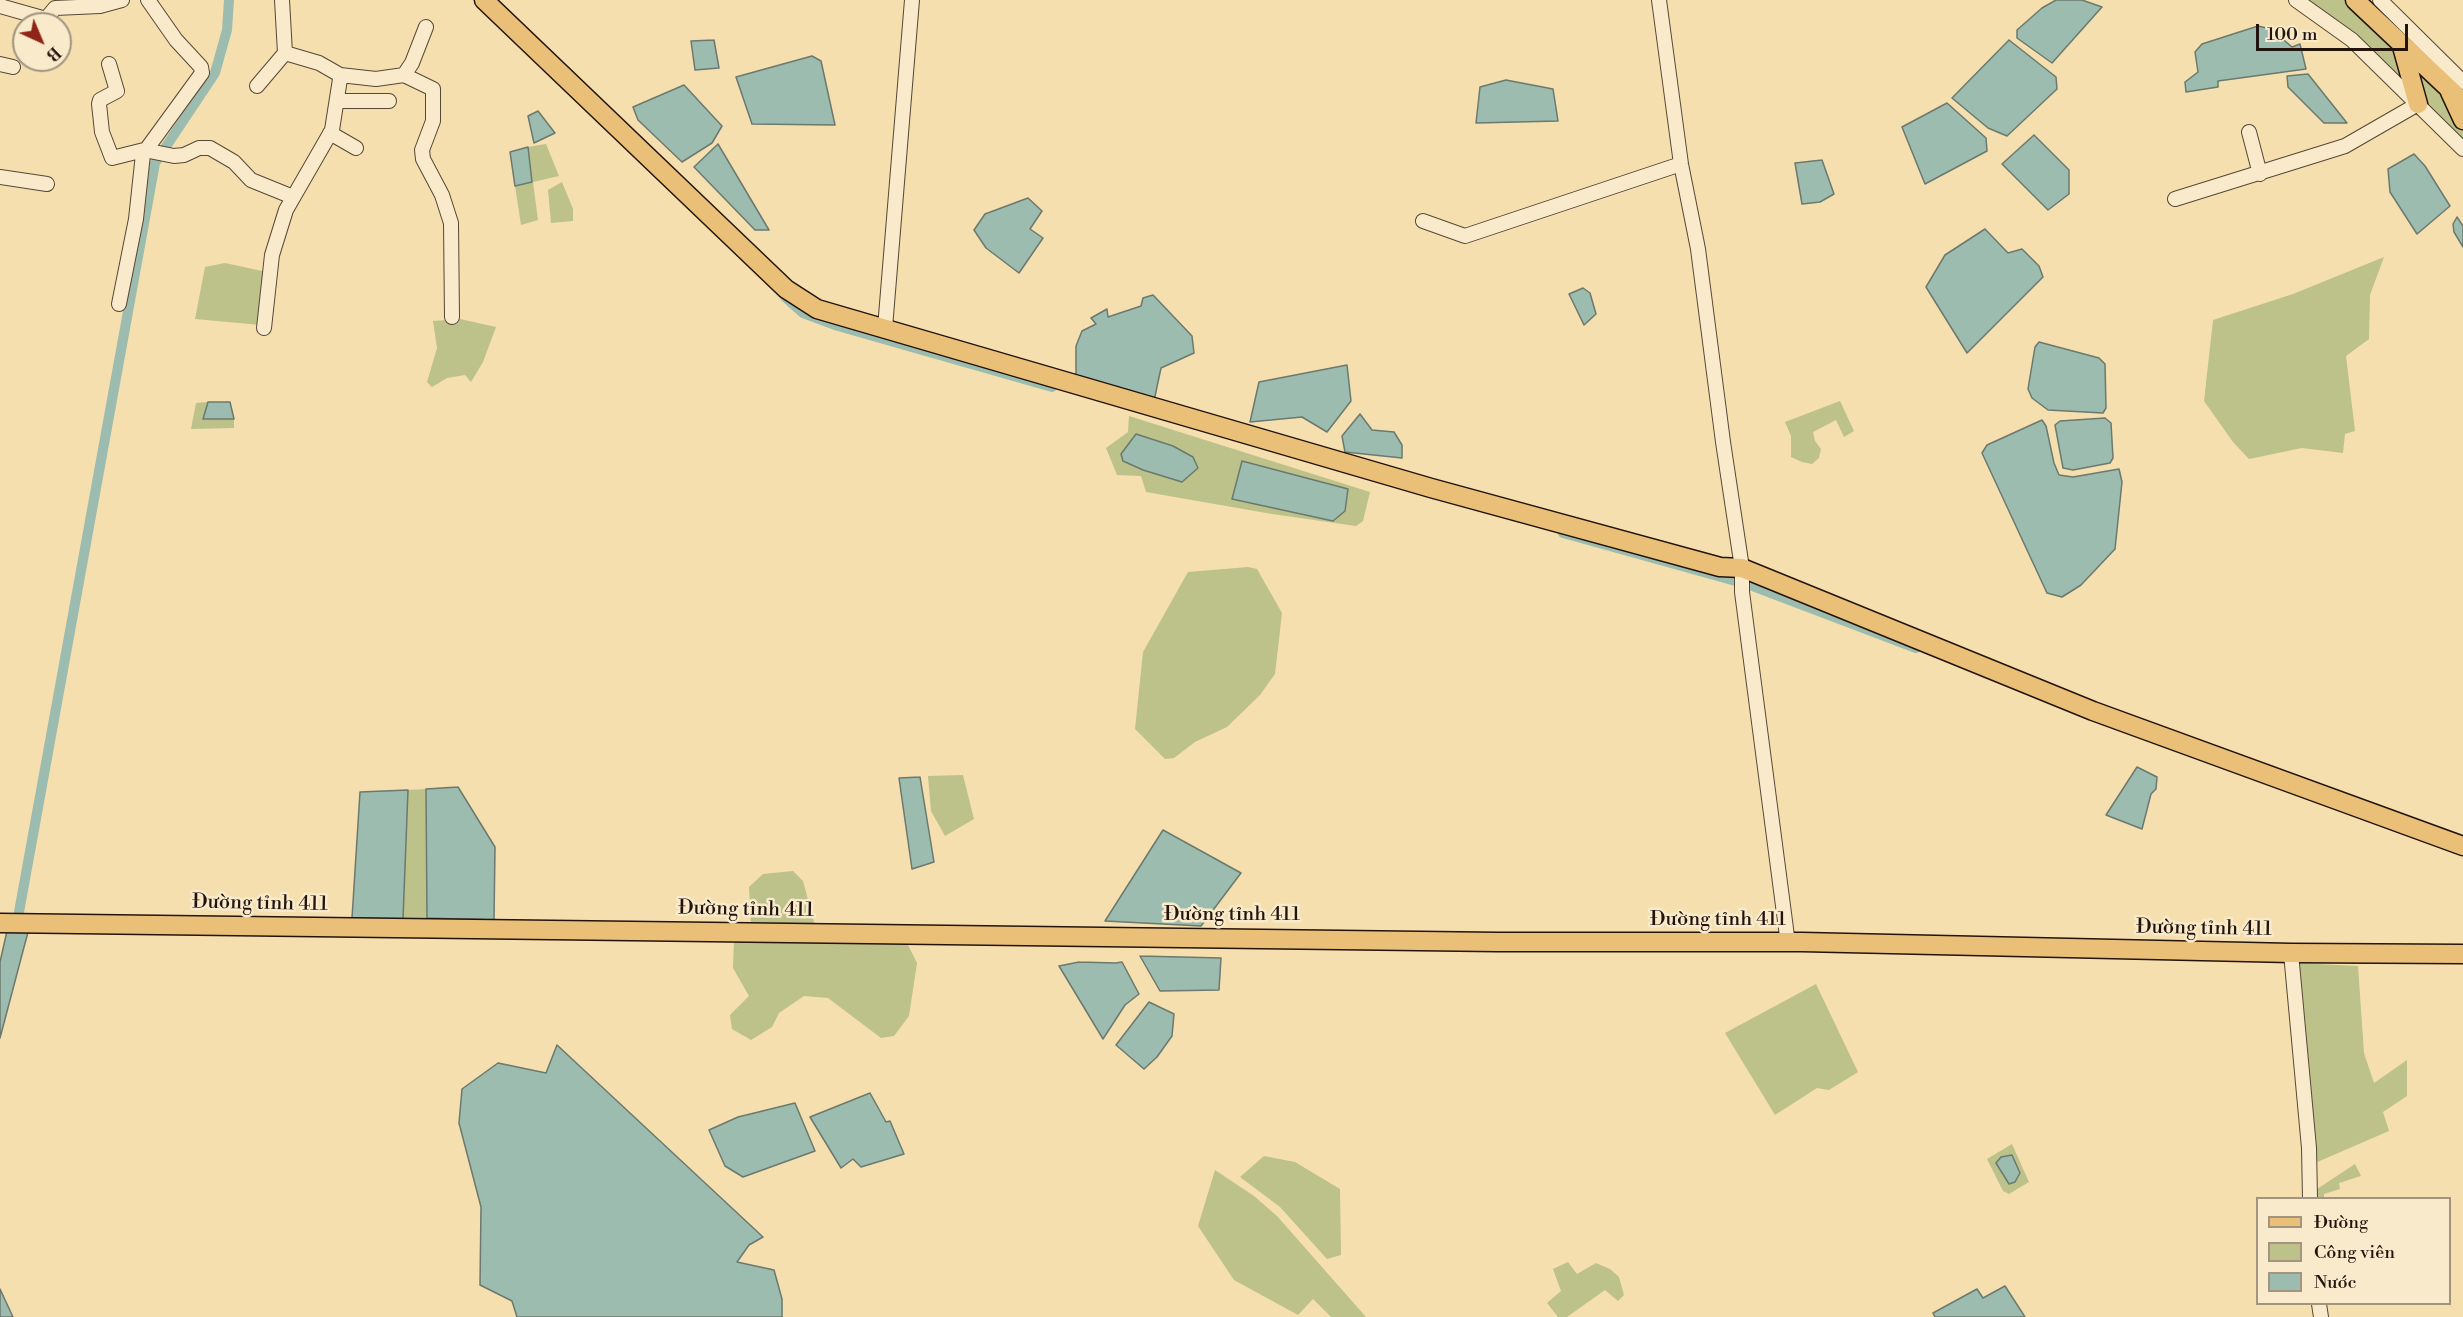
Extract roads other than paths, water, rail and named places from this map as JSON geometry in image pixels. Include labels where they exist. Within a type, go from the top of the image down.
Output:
[{"type":"main road","points":[[484,0],[786,289],[817,309],[1431,488],[1720,567],[1742,568],[2093,711],[2463,846]]},
{"type":"main road","points":[[2355,0],[2456,85],[2463,102]]},
{"type":"main road","points":[[2401,41],[2418,104]]},
{"type":"main road","points":[[2456,85],[2463,120]]},
{"type":"main road","name":"Đường tỉnh 411","points":[[0,923],[1788,944],[1802,942],[2291,953],[2463,954]]},
{"type":"street","points":[[0,6],[46,19],[55,8],[100,6],[122,0]]},
{"type":"street","points":[[119,304],[136,219],[144,150],[200,78],[202,71],[176,40],[148,0]]},
{"type":"street","points":[[257,86],[285,53],[282,0]]},
{"type":"street","points":[[885,328],[912,0]]},
{"type":"street","points":[[1659,0],[1681,164],[1698,249],[1742,568],[1742,592],[1788,944]]},
{"type":"street","points":[[2296,0],[2352,40],[2463,149]]},
{"type":"street","points":[[2380,0],[2456,85]]},
{"type":"street","points":[[404,75],[412,63],[426,27]]},
{"type":"street","points":[[285,53],[320,63],[339,75],[376,79],[404,75],[433,88],[433,121],[423,150],[423,159],[442,195],[451,223],[452,317]]},
{"type":"street","points":[[108,64],[117,91],[100,100],[99,104],[102,132],[109,157],[115,158],[144,150],[174,156],[184,155],[199,148],[210,148],[234,162],[251,180],[292,197]]},
{"type":"street","points":[[264,328],[272,255],[292,197],[330,134],[339,101],[339,75]]},
{"type":"street","points":[[339,101],[389,101]]},
{"type":"street","points":[[2175,199],[2345,146],[2418,104]]},
{"type":"street","points":[[2249,132],[2260,174]]},
{"type":"street","points":[[330,134],[356,148]]},
{"type":"street","points":[[1423,221],[1465,236],[1681,164]]},
{"type":"street","points":[[0,177],[47,184]]},
{"type":"street","points":[[2291,953],[2309,1148],[2310,1197]]},
{"type":"water","points":[[2056,0],[2082,0],[2102,7],[2052,63],[2017,38],[2017,30],[2042,8]]},
{"type":"water","points":[[2258,26],[2271,29],[2292,47],[2300,44],[2306,69],[2218,81],[2218,87],[2186,92],[2185,82],[2198,72],[2195,52],[2202,44]]},
{"type":"water","points":[[714,40],[719,68],[695,70],[691,41]]},
{"type":"water","points":[[2009,40],[2056,77],[2057,89],[2007,136],[1988,128],[1952,98]]},
{"type":"water","points":[[812,56],[821,61],[835,125],[752,124],[736,77]]},
{"type":"water","points":[[2308,74],[2347,123],[2324,123],[2288,87],[2287,76]]},
{"type":"water","points":[[1506,80],[1553,89],[1558,121],[1476,123],[1480,87]]},
{"type":"water","points":[[684,85],[722,126],[712,143],[682,162],[638,120],[633,107]]},
{"type":"water","points":[[1947,103],[1986,138],[1987,151],[1925,184],[1902,127]]},
{"type":"water","points":[[538,111],[555,133],[534,143],[528,116]]},
{"type":"water","points":[[2034,135],[2069,170],[2069,194],[2048,210],[2002,164]]},
{"type":"water","points":[[718,144],[769,230],[755,230],[694,167]]},
{"type":"water","points":[[528,147],[532,182],[515,186],[510,152]]},
{"type":"water","points":[[2414,154],[2425,166],[2450,206],[2417,234],[2390,192],[2388,169]]},
{"type":"water","points":[[1822,160],[1834,194],[1820,202],[1802,204],[1795,163]]},
{"type":"water","points":[[1028,198],[1042,211],[1030,229],[1043,238],[1019,273],[986,248],[974,230],[985,214]]},
{"type":"water","points":[[2457,217],[2463,226],[2463,247],[2454,232],[2453,224]]},
{"type":"water","points":[[1985,229],[2008,253],[2022,249],[2039,266],[2043,277],[1967,353],[1926,287],[1945,255]]},
{"type":"water","points":[[1583,288],[1590,293],[1596,314],[1584,325],[1569,294]]},
{"type":"water","points":[[1153,295],[1192,336],[1194,353],[1161,368],[1154,401],[1076,375],[1076,346],[1082,331],[1096,324],[1091,318],[1107,309],[1108,317],[1141,306],[1143,298]]},
{"type":"water","points":[[2039,342],[2099,358],[2105,364],[2106,408],[2103,413],[2048,410],[2032,398],[2028,389],[2035,347]]},
{"type":"water","points":[[1347,365],[1351,401],[1327,432],[1302,417],[1250,422],[1259,382]]},
{"type":"water","points":[[208,402],[230,402],[234,419],[203,419]]},
{"type":"water","points":[[1360,414],[1372,430],[1394,432],[1402,445],[1402,458],[1345,452],[1342,436]]},
{"type":"water","points":[[2105,418],[2111,423],[2113,458],[2110,463],[2073,470],[2063,468],[2055,425],[2060,421]]},
{"type":"water","points":[[2042,420],[2046,426],[2059,475],[2073,477],[2119,469],[2122,482],[2115,549],[2081,585],[2062,597],[2047,593],[1982,453],[1987,445]]},
{"type":"water","points":[[1136,434],[1173,446],[1193,457],[1198,468],[1182,482],[1123,461],[1121,454]]},
{"type":"water","points":[[1242,461],[1348,489],[1345,511],[1333,521],[1232,499]]},
{"type":"water","points":[[2137,767],[2157,777],[2156,789],[2151,794],[2142,829],[2106,815]]},
{"type":"water","points":[[920,777],[934,862],[912,869],[899,778]]},
{"type":"water","points":[[458,787],[495,847],[494,920],[427,918],[426,789]]},
{"type":"water","points":[[408,790],[403,919],[352,918],[360,792]]},
{"type":"water","points":[[1163,830],[1241,873],[1201,926],[1105,921]]},
{"type":"water","points":[[7,931],[28,932],[0,1038],[0,962]]},
{"type":"water","points":[[1140,956],[1221,958],[1219,990],[1160,991]]},
{"type":"water","points":[[1079,962],[1122,962],[1139,994],[1125,1005],[1103,1039],[1059,966]]},
{"type":"water","points":[[1149,1002],[1174,1014],[1172,1036],[1157,1057],[1144,1069],[1116,1045]]},
{"type":"water","points":[[557,1045],[763,1237],[749,1245],[737,1262],[774,1270],[782,1299],[782,1317],[517,1317],[512,1301],[480,1285],[481,1207],[459,1123],[462,1089],[498,1063],[546,1073]]},
{"type":"water","points":[[870,1093],[886,1122],[890,1121],[904,1154],[861,1167],[853,1159],[841,1168],[810,1117]]},
{"type":"water","points":[[795,1103],[815,1151],[743,1177],[725,1166],[709,1130],[738,1117]]},
{"type":"water","points":[[2012,1155],[2020,1173],[2015,1182],[2009,1184],[1996,1163],[2001,1157]]},
{"type":"water","points":[[2005,1286],[2025,1317],[1935,1317],[1933,1313],[1977,1289],[1983,1298]]},
{"type":"water","points":[[0,1289],[13,1317],[0,1317]]},
{"type":"waterway","points":[[19,912],[155,163],[215,73],[227,30],[229,0]]},
{"type":"waterway","points":[[785,297],[803,313],[838,326],[1052,387]]},
{"type":"waterway","points":[[1563,533],[1750,585],[1916,648]]}]
